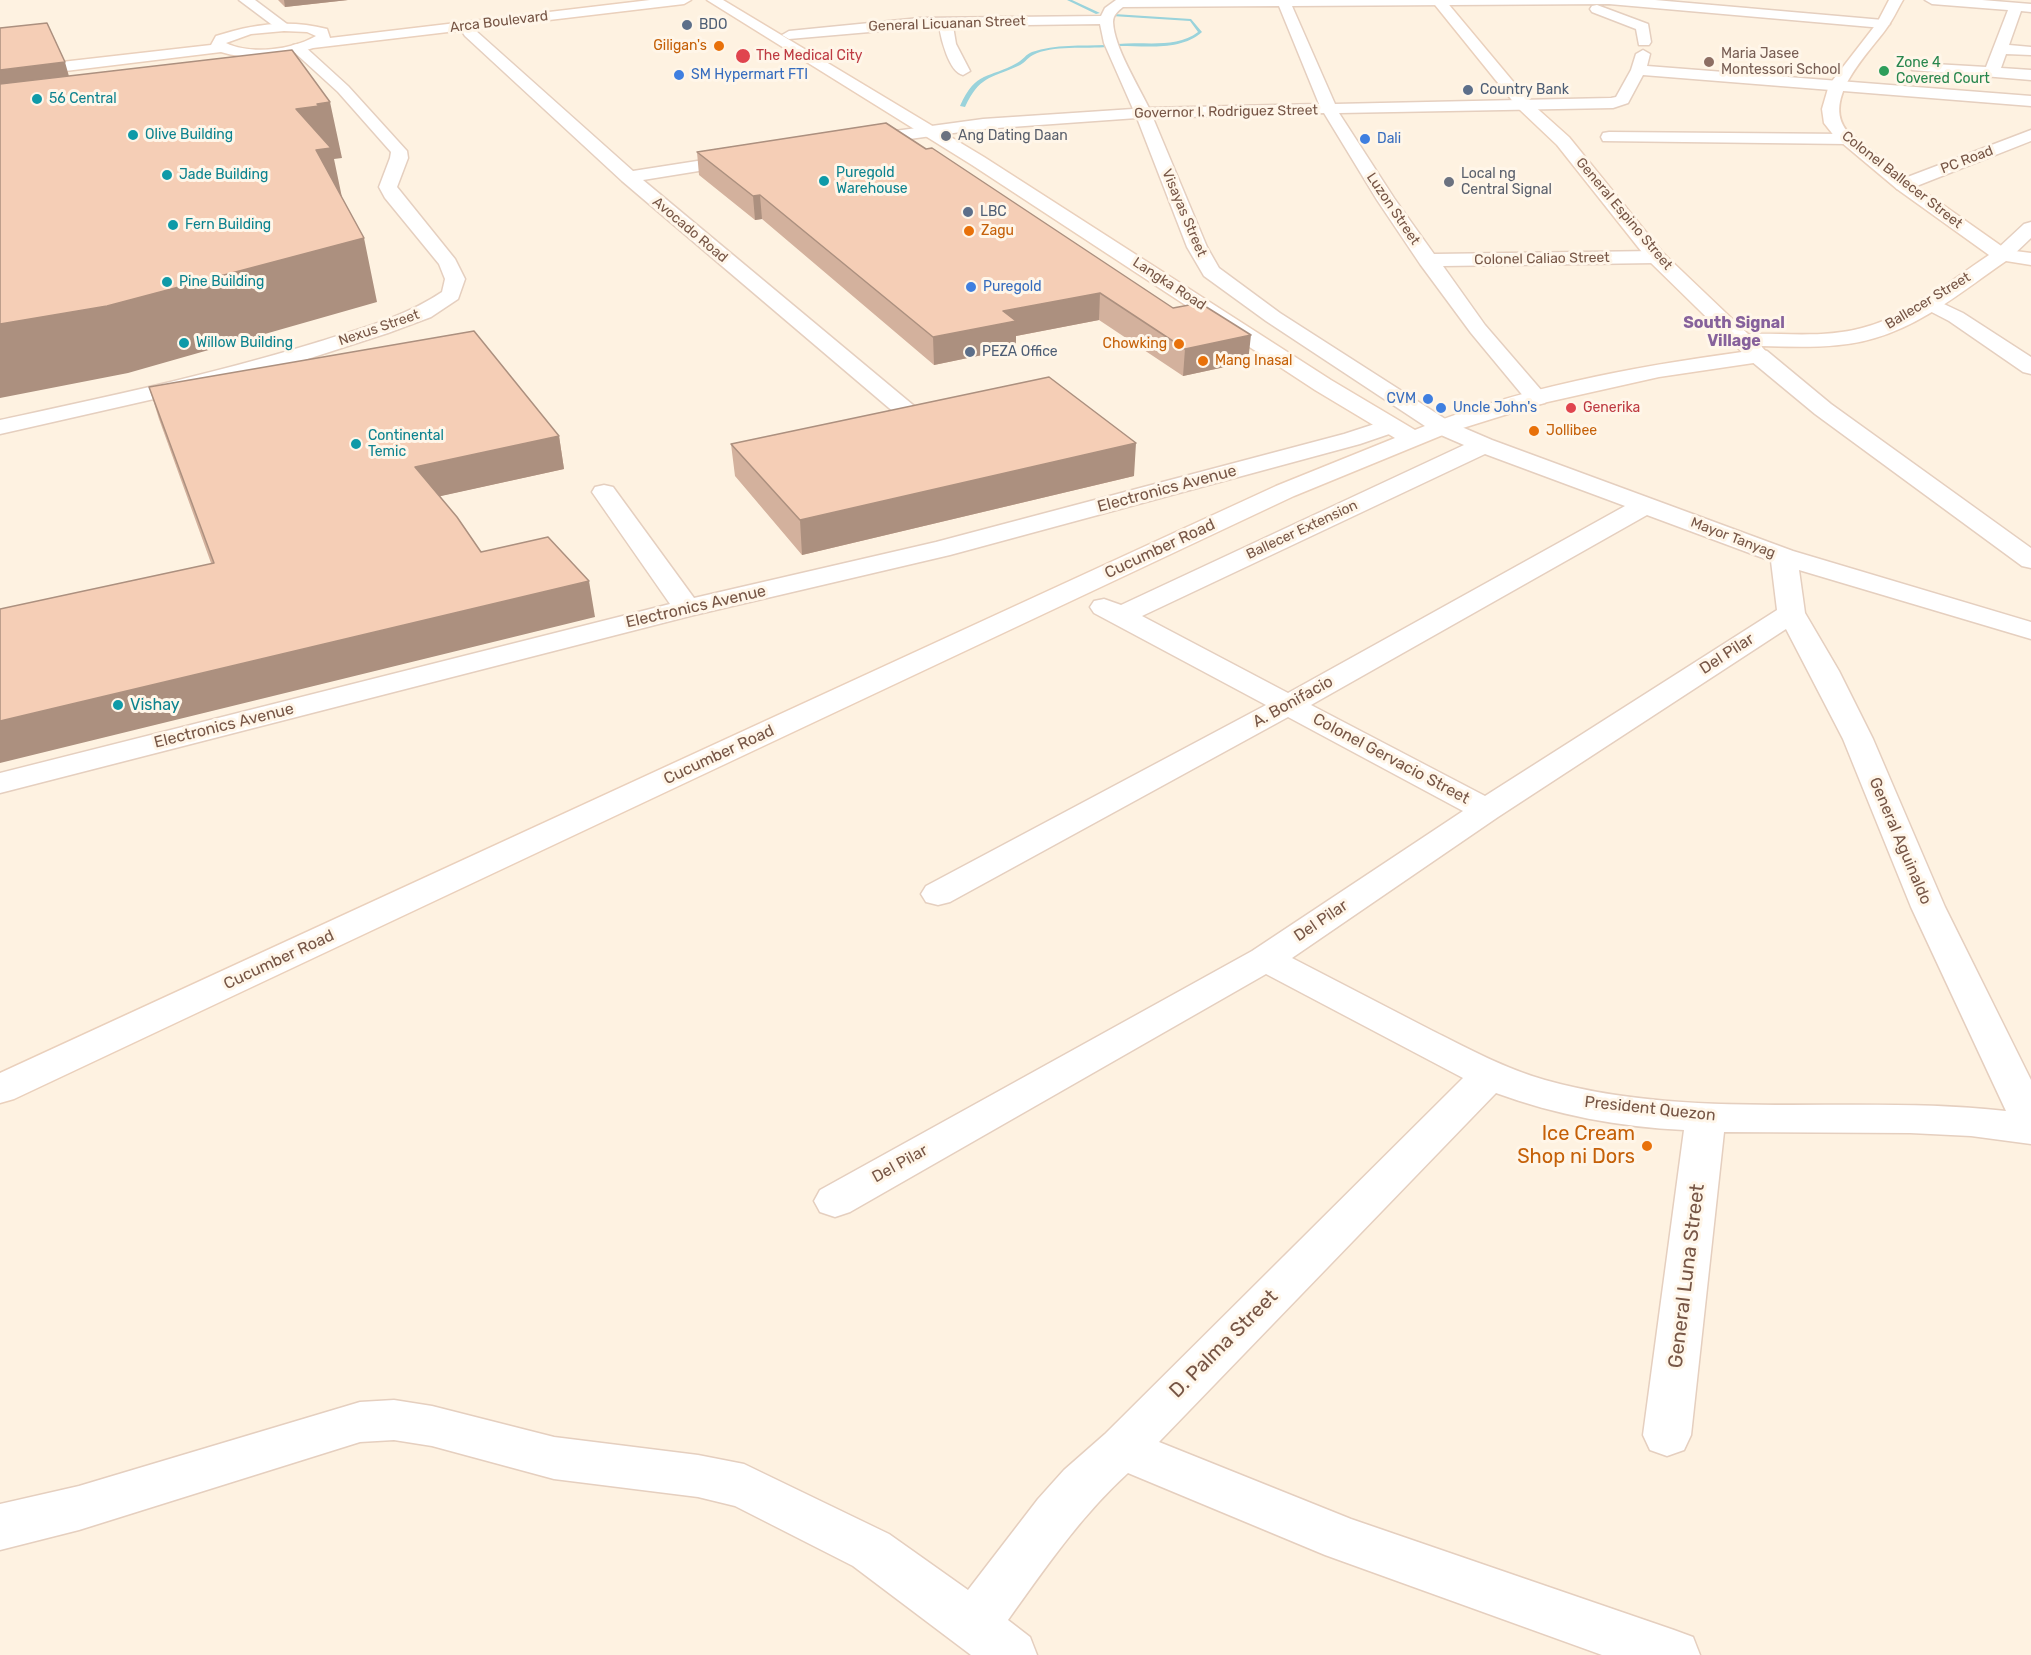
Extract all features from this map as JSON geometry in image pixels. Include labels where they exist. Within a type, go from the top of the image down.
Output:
[{"type":"street","points":[[246,0],[284,27]]},
{"type":"street","name":"Arca Boulevard","points":[[312,42],[638,0]]},
{"type":"street","name":"Arca Boulevard","points":[[312,42],[684,0]]},
{"type":"street","name":"Langka Road","points":[[714,0],[927,130],[1401,432]]},
{"type":"street","points":[[1106,20],[1110,11],[1120,1],[1563,0]]},
{"type":"street","points":[[1569,0],[1609,0],[1883,24]]},
{"type":"street","points":[[1580,0],[1613,17],[1642,27],[1644,48],[1638,70],[2031,101]]},
{"type":"street","name":"Colonel Ballecer Street","points":[[1896,0],[1883,24],[1837,85],[1830,109],[1832,123],[1847,139],[1903,184],[2001,255]]},
{"type":"street","points":[[1932,0],[2024,7],[1992,72]]},
{"type":"street","name":"Luzon Street","points":[[1283,1],[1329,110],[1427,260],[1478,329],[1537,398]]},
{"type":"street","name":"General Espino Street","points":[[1438,1],[1526,106],[1563,141],[1656,257],[1751,348],[1822,409],[2031,560]]},
{"type":"street","points":[[918,7],[938,22],[963,71]]},
{"type":"street","name":"General Licuanan Street","points":[[789,34],[938,22],[1106,20]]},
{"type":"street","name":"Visayas Street","points":[[1106,20],[1113,48],[1143,113],[1197,247],[1210,272],[1442,427]]},
{"type":"street","points":[[0,68],[220,45],[250,53],[312,42],[316,30],[284,27],[238,33],[220,45],[0,74]]},
{"type":"street","name":"Avocado Road","points":[[470,33],[628,177],[917,420]]},
{"type":"street","name":"Nexus Street","points":[[0,427],[134,399],[247,371],[381,329],[423,313],[451,295],[455,279],[448,263],[388,188],[399,158],[399,151],[343,89],[312,42]]},
{"type":"street","points":[[2002,49],[2031,51]]},
{"type":"street","points":[[1917,67],[2031,75]]},
{"type":"street","name":"Governor I. Rodriguez Street","points":[[927,130],[1024,120],[1143,113],[1526,106],[1619,101],[1638,70]]},
{"type":"street","points":[[320,92],[343,89]]},
{"type":"street","points":[[845,143],[927,130]]},
{"type":"street","name":"PC Road","points":[[1903,184],[2031,135]]},
{"type":"street","points":[[1609,137],[1723,136],[1847,139]]},
{"type":"street","points":[[628,177],[764,155]]},
{"type":"street","name":"Ballecer Street","points":[[1751,348],[1843,338],[1883,329],[1929,303],[2001,255],[2031,228]]},
{"type":"street","points":[[2001,255],[2031,259]]},
{"type":"street","name":"Colonel Caliao Street","points":[[1427,260],[1656,257]]},
{"type":"street","points":[[1929,303],[1956,317],[2031,367]]},
{"type":"street","points":[[1442,427],[1537,398],[1751,348]]},
{"type":"street","name":"Cucumber Road","points":[[0,1089],[1285,491],[1401,432],[1442,427]]},
{"type":"street","name":"Mayor Tanyag","points":[[1442,427],[1484,445],[1784,557],[2031,631]]},
{"type":"street","name":"Electronics Avenue","points":[[0,783],[687,608],[941,549],[1352,439],[1401,432]]},
{"type":"street","name":"Ballecer Extension","points":[[1112,611],[1484,445]]},
{"type":"street","points":[[604,492],[687,608]]},
{"type":"street","name":"A. Bonifacio","points":[[938,894],[1288,705],[1646,505]]},
{"type":"street","name":"General Aguinaldo","points":[[1784,557],[1791,614],[1824,670],[1858,739],[1928,907],[2031,1121]]},
{"type":"street","name":"Colonel Gervacio Street","points":[[1112,611],[1486,810]]},
{"type":"street","name":"Del Pilar","points":[[835,1201],[1265,959],[1486,810],[1791,614]]},
{"type":"street","name":"President Quezon","points":[[1265,959],[1489,1076],[1548,1095],[1607,1108],[1706,1117],[1930,1119],[1989,1122],[2031,1129]]},
{"type":"street","name":"D. Palma Street","points":[[974,1624],[1081,1485],[1122,1449],[1489,1076]]},
{"type":"street","name":"General Luna Street","points":[[1667,1435],[1706,1117]]},
{"type":"street","points":[[0,1527],[79,1508],[348,1425],[394,1420],[432,1426],[554,1458],[698,1476],[744,1486],[870,1550],[974,1624],[1011,1655]]},
{"type":"street","points":[[1122,1449],[1343,1539],[1674,1655]]},
{"type":"building","points":[[47,23],[65,62],[0,70],[0,28]]},
{"type":"building","points":[[292,50],[330,102],[296,109],[331,148],[316,150],[364,238],[107,306],[0,324],[0,84]]},
{"type":"building","points":[[886,123],[926,149],[932,148],[1173,308],[1200,303],[1251,335],[1185,349],[1100,293],[1003,311],[1016,321],[933,337],[760,195],[753,196],[697,152]]},
{"type":"building","points":[[474,331],[559,436],[415,467],[457,517],[481,552],[548,537],[589,581],[0,721],[0,609],[214,563],[149,387]]},
{"type":"building","points":[[1049,377],[1136,443],[800,520],[731,444]]},
{"type":"waterway","points":[[1069,0],[1098,13]]},
{"type":"waterway","points":[[1114,15],[1191,20],[1200,32],[1185,41],[1174,43],[1120,45]]},
{"type":"waterway","points":[[963,106],[969,92],[985,77],[1020,64],[1031,54],[1056,48],[1106,46]]},
{"type":"place","name":"BDO","points":[[687,25]]},
{"type":"place","name":"Giligan's","points":[[719,46]]},
{"type":"place","name":"The Medical City","points":[[743,56]]},
{"type":"place","name":"Maria Jasee Montessori School","points":[[1709,62]]},
{"type":"place","name":"Zone 4 Covered Court","points":[[1884,71]]},
{"type":"place","name":"SM Hypermart FTI","points":[[679,75]]},
{"type":"place","name":"Country Bank","points":[[1468,90]]},
{"type":"place","name":"56 Central","points":[[37,99]]},
{"type":"place","name":"Olive Building","points":[[133,135]]},
{"type":"place","name":"Ang Dating Daan","points":[[946,136]]},
{"type":"place","name":"Dali","points":[[1365,139]]},
{"type":"place","name":"Jade Building","points":[[167,175]]},
{"type":"place","name":"Puregold Warehouse","points":[[824,181]]},
{"type":"place","name":"Local ng Central Signal","points":[[1449,182]]},
{"type":"place","name":"LBC","points":[[968,212]]},
{"type":"place","name":"Fern Building","points":[[173,225]]},
{"type":"place","name":"Zagu","points":[[969,231]]},
{"type":"place","name":"Pine Building","points":[[167,282]]},
{"type":"place","name":"Puregold","points":[[971,287]]},
{"type":"place","name":"Willow Building","points":[[184,343]]},
{"type":"place","name":"Chowking","points":[[1179,344]]},
{"type":"place","name":"PEZA Office","points":[[970,352]]},
{"type":"place","name":"Mang Inasal","points":[[1203,361]]},
{"type":"place","name":"CVM","points":[[1428,399]]},
{"type":"place","name":"Uncle John's","points":[[1441,408]]},
{"type":"place","name":"Generika","points":[[1571,408]]},
{"type":"place","name":"Jollibee","points":[[1534,431]]},
{"type":"place","name":"Continental Temic","points":[[356,444]]},
{"type":"place","name":"Vishay","points":[[118,705]]},
{"type":"place","name":"Ice Cream Shop ni Dors","points":[[1647,1146]]},
{"type":"district","name":"South Signal Village","points":[[1734,332]]}]
